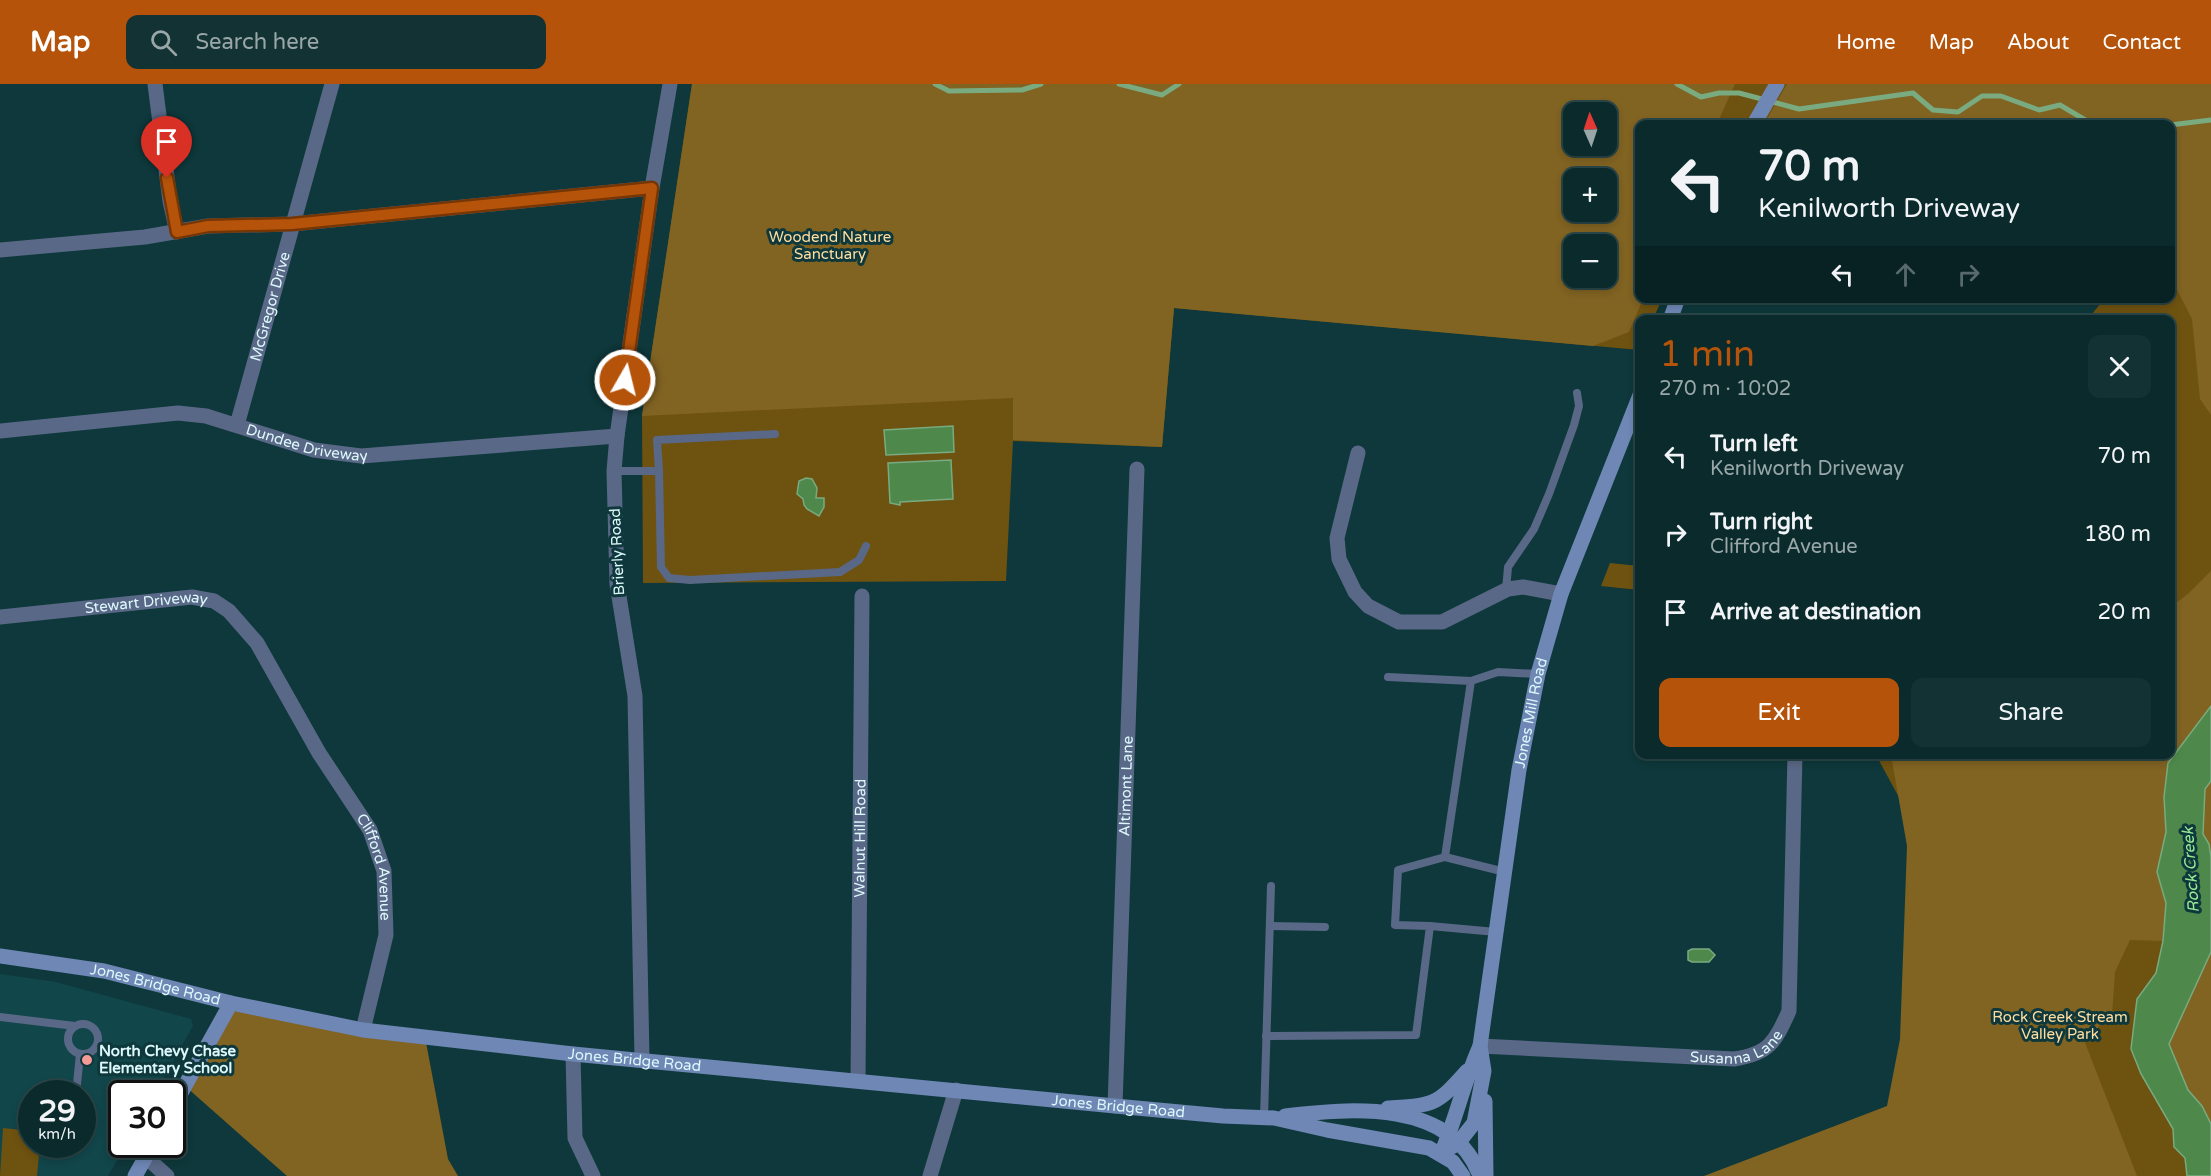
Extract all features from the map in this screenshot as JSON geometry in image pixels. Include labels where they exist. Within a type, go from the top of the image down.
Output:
[{"type":"main road","points":[[1756,120],[1777,84]]},
{"type":"main road","name":"Jones Mill Road","points":[[1454,1138],[1478,1069],[1519,770],[1539,674],[1561,594],[1635,408]]},
{"type":"main road","name":"Jones Bridge Road","points":[[0,956],[104,971],[231,1003],[363,1030],[573,1054],[1223,1116],[1269,1117],[1363,1110],[1425,1121],[1454,1138]]},
{"type":"main road","points":[[186,1084],[231,1003]]},
{"type":"main road","points":[[1363,1110],[1428,1105],[1442,1098],[1478,1069]]},
{"type":"main road","points":[[1478,1069],[1486,1176]]},
{"type":"main road","name":"Jones Bridge Road","points":[[1269,1117],[1429,1149],[1441,1154]]},
{"type":"main road","points":[[1463,1176],[1452,1162],[1441,1154],[1454,1138],[1475,1165],[1479,1176]]},
{"type":"main road","points":[[135,1176],[146,1158]]},
{"type":"street","points":[[154,84],[170,201],[177,232]]},
{"type":"street","name":"McGregor Drive","points":[[237,425],[332,84]]},
{"type":"street","name":"Brierly Road","points":[[642,1059],[635,696],[617,584],[614,471],[652,188],[670,84]]},
{"type":"street","points":[[0,250],[145,237],[208,226],[292,224],[652,188]]},
{"type":"street","name":"Dundee Driveway","points":[[0,430],[178,413],[206,416],[314,450],[361,456],[617,436]]},
{"type":"street","points":[[1358,453],[1337,538],[1339,559],[1355,592],[1368,606],[1399,622],[1442,622],[1506,590],[1523,587],[1561,594]]},
{"type":"street","name":"Altimont Lane","points":[[1115,1106],[1137,469]]},
{"type":"street","name":"Walnut Hill Road","points":[[858,1080],[862,596]]},
{"type":"street","name":"Stewart Driveway","points":[[0,617],[192,597],[214,601],[229,611],[257,643],[320,753]]},
{"type":"street","name":"Clifford Avenue","points":[[320,753],[370,830],[384,871],[386,935],[363,1030]]},
{"type":"street","name":"Susanna Lane","points":[[1480,1046],[1734,1059],[1751,1057],[1776,1041],[1790,1011],[1795,759]]},
{"type":"street","points":[[573,1054],[575,1138],[593,1176]]},
{"type":"street","points":[[930,1176],[956,1090]]},
{"type":"street","points":[[155,1158],[167,1176]]},
{"type":"lane","points":[[1506,590],[1508,567],[1534,529],[1564,455],[1579,405],[1577,393]]},
{"type":"lane","points":[[775,434],[657,440],[661,567],[669,578],[690,580],[840,572],[859,560],[866,546]]},
{"type":"lane","points":[[614,471],[658,471]]},
{"type":"lane","points":[[1388,677],[1471,681],[1498,672],[1539,674]]},
{"type":"lane","points":[[1445,857],[1471,681]]},
{"type":"lane","points":[[1496,932],[1395,925],[1398,870],[1445,857],[1505,872]]},
{"type":"lane","points":[[1269,1117],[1266,1036],[1271,886]]},
{"type":"lane","points":[[1270,926],[1326,927]]},
{"type":"lane","points":[[1266,1036],[1416,1035],[1430,926]]},
{"type":"lane","points":[[0,1017],[75,1026]]},
{"type":"lane","points":[[80,1024],[92,1026],[99,1036],[99,1041],[92,1052],[80,1054],[75,1052],[68,1042],[70,1030],[80,1024]]},
{"type":"lane","points":[[77,1080],[80,1054]]},
{"type":"shaded area","name":"North Chevy Chase Elementary School","points":[[0,974],[56,982],[191,1019],[193,1026],[162,1080],[108,1080],[108,1158],[118,1158],[108,1176],[0,1176]]},
{"type":"green space","name":"Woodend Nature Sanctuary","points":[[692,84],[2211,84],[2211,1176],[2033,1176],[1915,827],[1878,759],[2175,759],[2175,315],[2091,315],[2101,303],[2175,303],[2175,120],[1635,120],[1635,303],[1660,303],[1655,315],[1635,315],[1635,350],[1174,308],[1162,447],[1013,441],[1006,581],[643,583],[642,416]]},
{"type":"green space","name":"Woodend Nature Sanctuary","points":[[692,84],[1735,84],[1719,120],[1635,120],[1635,303],[1641,303],[1629,332],[1593,346],[1174,308],[1162,447],[1013,440],[1013,398],[642,416]]},
{"type":"green space","points":[[1787,84],[2211,84],[2211,415],[2200,399],[2192,319],[2175,286],[2175,120],[1766,120]]},
{"type":"green space","points":[[1610,563],[1635,566],[1635,590],[1601,586]]},
{"type":"green space","name":"Rock Creek Stream Valley Park","points":[[2211,571],[2211,706],[2164,797],[2166,832],[2157,872],[2166,903],[2163,941],[2130,940],[2115,972],[2112,1015],[2084,1040],[2137,1176],[1704,1176],[1887,1106],[1900,1039],[1907,846],[1892,759],[2175,759],[2175,604]]},
{"type":"green space","points":[[2211,781],[2211,857],[2209,844],[2203,834],[2205,789]]},
{"type":"green space","points":[[2211,952],[2211,1124],[2202,1106],[2188,1091],[2169,1044]]},
{"type":"green space","points":[[231,1003],[425,1037],[448,1159],[458,1176],[287,1176],[186,1087]]},
{"type":"green space","points":[[3,1128],[18,1130],[18,1158],[39,1158],[37,1176],[0,1176]]},
{"type":"water","points":[[953,426],[954,452],[886,455],[884,430]]},
{"type":"water","points":[[951,460],[953,499],[900,502],[900,505],[890,503],[888,463]]},
{"type":"water","points":[[806,478],[812,479],[817,488],[816,498],[824,498],[824,507],[819,516],[807,509],[803,499],[797,494],[799,481]]},
{"type":"water","name":"Rock Creek","points":[[2211,706],[2211,781],[2205,789],[2203,834],[2209,844],[2211,857],[2211,952],[2169,1044],[2188,1090],[2202,1106],[2211,1124],[2211,1176],[2187,1176],[2185,1158],[2174,1147],[2173,1129],[2141,1074],[2131,1049],[2137,999],[2156,973],[2163,941],[2166,903],[2157,872],[2166,832],[2164,797],[2168,763],[2171,759],[2175,759],[2175,754]]},
{"type":"water","points":[[1709,949],[1715,955],[1709,962],[1692,962],[1688,960],[1688,951]]},
{"type":"waterway","points":[[935,84],[949,91],[1022,90],[1041,84]]},
{"type":"waterway","points":[[1119,84],[1162,95],[1179,84]]},
{"type":"waterway","points":[[1677,84],[1701,97],[1719,93],[1739,93],[1799,109],[1913,93],[1933,110],[1958,112],[1982,96],[2001,96],[2039,110],[2060,105],[2085,120]]},
{"type":"waterway","points":[[2175,124],[2211,120]]},
{"type":"place","name":"North Chevy Chase Elementary School","points":[[87,1060]]},
{"type":"route","points":[[167,178],[177,232],[208,226],[292,224],[652,188],[625,380]]}]
